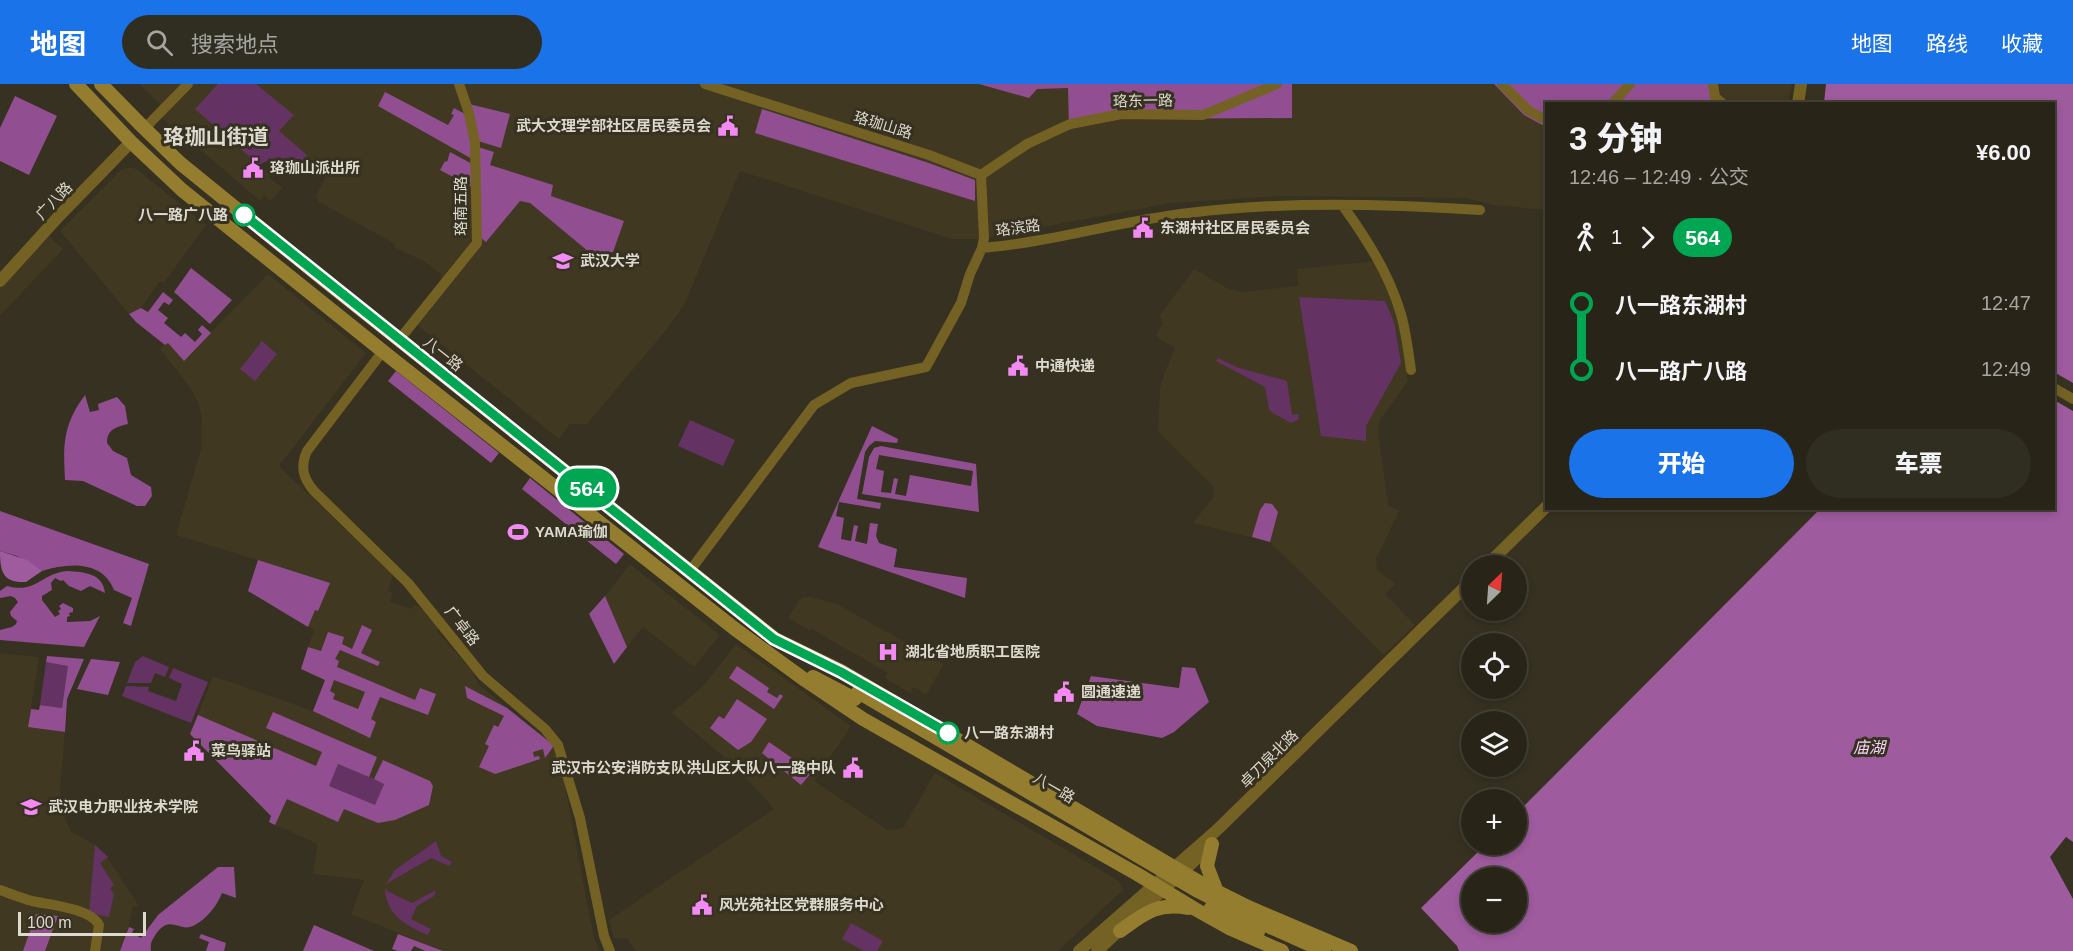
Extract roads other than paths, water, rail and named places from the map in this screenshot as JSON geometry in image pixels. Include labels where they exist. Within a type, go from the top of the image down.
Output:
[{"type":"main road","name":"八一路","points":[[76,84],[131,142],[182,190],[735,629],[771,655],[855,714],[1195,909],[1282,951]]},
{"type":"main road","name":"八一路","points":[[103,85],[180,163],[774,639],[856,695],[1213,909],[1301,951]]},
{"type":"main road","name":"八一路","points":[[774,639],[841,672],[1223,895],[1351,951]]},
{"type":"main road","name":"八一路","points":[[771,655],[856,695],[1196,890],[1324,951]]},
{"type":"main road","points":[[1023,810],[1037,785]]},
{"type":"main road","points":[[1212,844],[1207,866],[1223,895]]},
{"type":"main road","points":[[1120,931],[1160,907],[1178,906],[1195,909]]},
{"type":"street","points":[[68,84],[91,101]]},
{"type":"street","points":[[142,126],[169,105],[188,84]]},
{"type":"street","name":"珞南五路","points":[[399,340],[477,243],[475,143],[469,113],[459,84]]},
{"type":"street","name":"珞珈山路","points":[[705,84],[905,147],[981,175]]},
{"type":"street","name":"珞东一路","points":[[981,175],[1021,148],[1070,124],[1121,114],[1203,115],[1277,84]]},
{"type":"street","points":[[1502,84],[1528,110],[1545,119]]},
{"type":"street","points":[[1614,102],[1630,84]]},
{"type":"street","points":[[1713,84],[1715,97],[1721,102]]},
{"type":"street","points":[[1798,102],[1801,84]]},
{"type":"street","name":"广八路","points":[[0,281],[131,142]]},
{"type":"street","points":[[981,175],[984,238],[982,248]]},
{"type":"street","name":"珞滨路","points":[[689,572],[814,405],[851,382],[926,367],[961,303],[970,274],[982,248],[1021,245],[1190,212],[1284,206],[1423,206],[1480,210]]},
{"type":"street","points":[[1343,206],[1376,256],[1397,302],[1405,328],[1411,370]]},
{"type":"street","name":"广卓路","points":[[383,351],[307,451],[303,467],[305,477],[314,491],[420,596],[483,676],[545,729],[558,745],[580,818],[604,936],[610,951]]},
{"type":"street","points":[[2055,389],[2073,399]]},
{"type":"street","points":[[1497,555],[1545,508]]},
{"type":"street","points":[[1506,555],[1551,510]]},
{"type":"street","name":"卓刀泉北路","points":[[1097,951],[1120,931],[1177,870],[1461,591]]},
{"type":"street","name":"卓刀泉北路","points":[[1177,870],[1212,844],[1461,599]]},
{"type":"street","name":"卓刀泉北路","points":[[1079,951],[1160,887]]},
{"type":"street","points":[[0,890],[31,900],[60,905],[94,919],[99,925],[95,951]]},
{"type":"water","points":[[1826,84],[2073,84],[2073,383],[2055,373],[2055,102],[1824,102]]},
{"type":"water","name":"庙湖","points":[[2055,401],[2073,411],[2073,842],[2066,837],[2050,857],[2073,899],[2073,951],[1459,951],[1457,946],[1421,908],[1461,869],[1461,933],[1527,933],[1527,867],[1463,867],[1475,855],[1527,855],[1527,803],[1819,510],[2055,510]]},
{"type":"water","points":[[0,551],[27,560],[42,571],[26,582],[12,581],[4,575],[2,570]]},
{"type":"place","name":"武大文理学部社区居民委员会","points":[[728,126]]},
{"type":"place","name":"珞珈山派出所","points":[[253,168]]},
{"type":"place","name":"八一路广八路","points":[[244,215]]},
{"type":"place","name":"东湖村社区居民委员会","points":[[1143,228]]},
{"type":"place","name":"武汉大学","points":[[563,261]]},
{"type":"place","name":"中通快递","points":[[1018,366]]},
{"type":"place","name":"YAMA瑜伽","points":[[518,532]]},
{"type":"place","name":"湖北省地质职工医院","points":[[888,652]]},
{"type":"place","name":"圆通速递","points":[[1064,692]]},
{"type":"place","name":"八一路东湖村","points":[[948,733]]},
{"type":"place","name":"菜鸟驿站","points":[[194,751]]},
{"type":"place","name":"武汉市公安消防支队洪山区大队八一路中队","points":[[853,768]]},
{"type":"place","name":"武汉电力职业技术学院","points":[[31,807]]},
{"type":"place","name":"风光苑社区党群服务中心","points":[[702,905]]},
{"type":"district","name":"珞珈山街道","points":[[216,137]]}]
